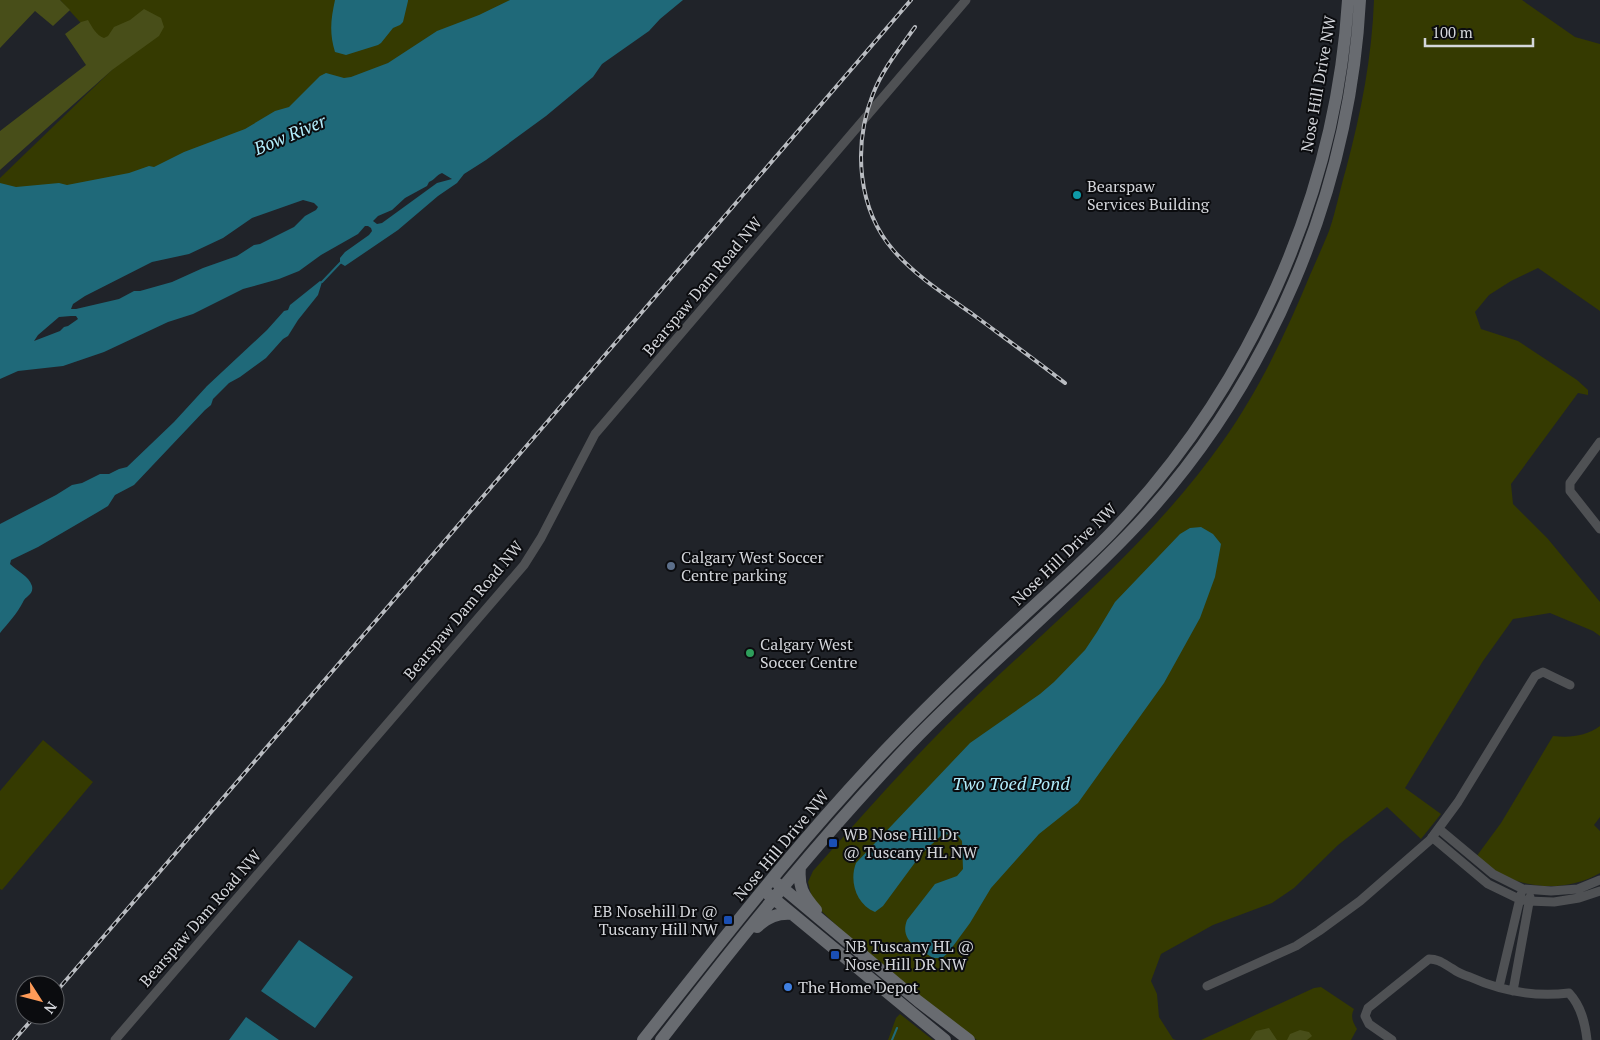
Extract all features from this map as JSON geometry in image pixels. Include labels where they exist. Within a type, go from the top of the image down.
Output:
[{"type":"street","name":"Bearspaw Dam Road NW","points":[[115,1040],[524,565],[541,538],[596,434],[966,0]]},
{"type":"street","name":"Nose Hill Drive NW","points":[[643,1040],[772,878],[869,767],[935,699],[1110,534],[1162,476],[1211,408],[1266,311],[1294,244],[1311,196],[1322,158],[1336,94],[1348,0]]},
{"type":"street","name":"Nose Hill Drive NW","points":[[661,1040],[725,958],[852,807],[916,738],[1104,560],[1139,523],[1186,467],[1230,403],[1283,308],[1321,211],[1334,166],[1346,111],[1357,46],[1360,0]]},
{"type":"street","points":[[1600,442],[1570,483],[1570,491],[1600,529]]},
{"type":"street","points":[[1207,986],[1296,946],[1360,901],[1436,833],[1458,802],[1535,676],[1543,672],[1570,685]]},
{"type":"street","points":[[1436,833],[1493,874],[1527,889],[1551,891],[1578,889],[1600,880]]},
{"type":"street","points":[[1436,833],[1488,884],[1524,900],[1554,902],[1579,898],[1600,891]]},
{"type":"street","points":[[800,868],[799,879],[801,888],[813,907],[831,928]]},
{"type":"street","points":[[772,878],[924,1006],[969,1040]]},
{"type":"street","points":[[763,889],[945,1040]]},
{"type":"street","points":[[1500,987],[1527,889]]},
{"type":"street","points":[[1513,991],[1524,900]]},
{"type":"street","points":[[725,958],[766,919],[782,913],[792,914]]},
{"type":"street","points":[[1392,1040],[1368,1024],[1365,1016],[1368,1008],[1429,959],[1437,959],[1469,977],[1513,991],[1549,995],[1568,993],[1576,1002],[1585,1025],[1587,1040]]},
{"type":"green space","points":[[0,0],[60,0],[70,10],[53,26],[35,11],[0,48]]},
{"type":"green space","points":[[60,0],[518,0],[168,170],[49,194],[0,190],[0,178],[118,64]]},
{"type":"green space","points":[[1374,0],[1522,0],[1575,37],[1600,44],[1600,311],[1538,268],[1511,281],[1489,295],[1475,312],[1481,329],[1518,341],[1577,380],[1588,390],[1588,395],[1578,393],[1511,484],[1513,504],[1548,539],[1600,602],[1600,636],[1593,631],[1550,613],[1513,619],[1483,661],[1405,788],[1441,814],[1421,839],[1387,807],[1338,845],[1294,888],[1272,903],[1213,925],[1161,954],[1151,981],[1157,994],[1159,1017],[1173,1039],[1176,1040],[977,1040],[958,1028],[854,942],[813,903],[808,882],[813,871],[940,732],[1141,540],[1197,475],[1236,422],[1281,340],[1331,223],[1361,106],[1371,43]]},
{"type":"green space","points":[[144,9],[161,18],[164,27],[159,36],[112,70],[0,170],[0,131],[86,65],[65,34],[81,22],[88,20],[96,33],[104,38],[108,36],[114,27],[130,20]]},
{"type":"green space","points":[[1600,726],[1600,817],[1594,825],[1600,831],[1600,873],[1587,879],[1560,886],[1531,885],[1504,876],[1476,857],[1501,823],[1553,736],[1578,736]]},
{"type":"green space","points":[[43,740],[93,782],[2,890],[0,889],[0,791]]},
{"type":"green space","points":[[1321,987],[1354,1009],[1352,1017],[1357,1029],[1351,1040],[1201,1040],[1314,988]]},
{"type":"green space","points":[[900,1014],[933,1040],[888,1040],[896,1018]]},
{"type":"green space","points":[[1269,1028],[1277,1040],[1250,1040],[1256,1031]]},
{"type":"green space","points":[[1300,1030],[1309,1032],[1312,1036],[1307,1040],[1287,1040],[1290,1034]]},
{"type":"water","points":[[335,0],[408,1],[403,22],[393,28],[381,43],[346,55],[335,52],[333,45],[331,26]]},
{"type":"water","name":"Bow River","points":[[510,0],[683,0],[649,31],[602,64],[593,77],[546,116],[464,174],[457,183],[438,196],[398,230],[345,266],[340,263],[340,258],[345,252],[369,235],[372,231],[368,226],[365,226],[358,234],[321,255],[299,271],[243,289],[193,314],[168,322],[104,352],[63,366],[18,371],[0,379],[0,183],[16,187],[59,183],[67,185],[129,173],[149,166],[154,167],[184,152],[245,129],[275,111],[289,107],[320,76],[326,73],[344,78],[351,77],[388,63],[437,31],[479,15]],"holes":[[[442,173],[452,179],[437,183],[382,223],[377,224],[373,221],[378,216],[392,210],[405,198],[427,186],[429,182]],[[303,200],[314,203],[318,207],[294,227],[260,244],[254,245],[237,256],[172,282],[134,291],[119,299],[71,309],[73,304],[85,296],[152,262],[189,254],[223,238],[252,218]],[[76,316],[78,319],[60,331],[34,341],[38,335],[59,317]]]},
{"type":"water","points":[[320,281],[322,282],[318,295],[288,336],[266,358],[229,383],[213,399],[211,405],[134,485],[115,495],[108,506],[38,547],[11,560],[10,564],[28,579],[32,589],[31,593],[0,633],[0,524],[72,485],[82,483],[100,474],[109,474],[127,467],[174,422],[207,386],[267,330],[284,311],[288,310],[290,305]]},
{"type":"water","name":"Two Toed Pond","points":[[1201,527],[1213,534],[1221,544],[1215,577],[1200,618],[1164,683],[1078,803],[1039,834],[991,888],[970,923],[948,953],[942,958],[933,958],[908,939],[905,927],[907,920],[935,884],[957,876],[963,869],[962,841],[958,836],[952,834],[942,835],[922,853],[883,906],[875,912],[863,904],[856,891],[853,877],[856,863],[970,743],[1054,682],[1085,650],[1115,602],[1180,534],[1190,528]]},
{"type":"water","points":[[299,940],[353,977],[315,1028],[261,991]]},
{"type":"water","points":[[246,1017],[279,1040],[229,1040]]},
{"type":"waterway","points":[[322,282],[341,262]]},
{"type":"waterway","points":[[892,1040],[897,1028]]},
{"type":"railway","points":[[65,981],[911,0]]},
{"type":"railway","points":[[915,27],[881,76],[867,114],[861,155],[862,176],[872,216],[894,251],[912,269],[1065,383]]},
{"type":"railway","points":[[14,1040],[27,1025]]},
{"type":"place","name":"Bearspaw Services Building","points":[[1077,195]]},
{"type":"place","name":"Calgary West Soccer Centre parking","points":[[671,566]]},
{"type":"place","name":"Calgary West Soccer Centre","points":[[750,653]]},
{"type":"place","name":"WB Nose Hill Dr @ Tuscany HL NW","points":[[833,843]]},
{"type":"place","name":"EB Nosehill Dr @ Tuscany Hill NW","points":[[728,920]]},
{"type":"place","name":"NB Tuscany HL @ Nose Hill DR NW","points":[[835,955]]},
{"type":"place","name":"The Home Depot","points":[[788,987]]}]
